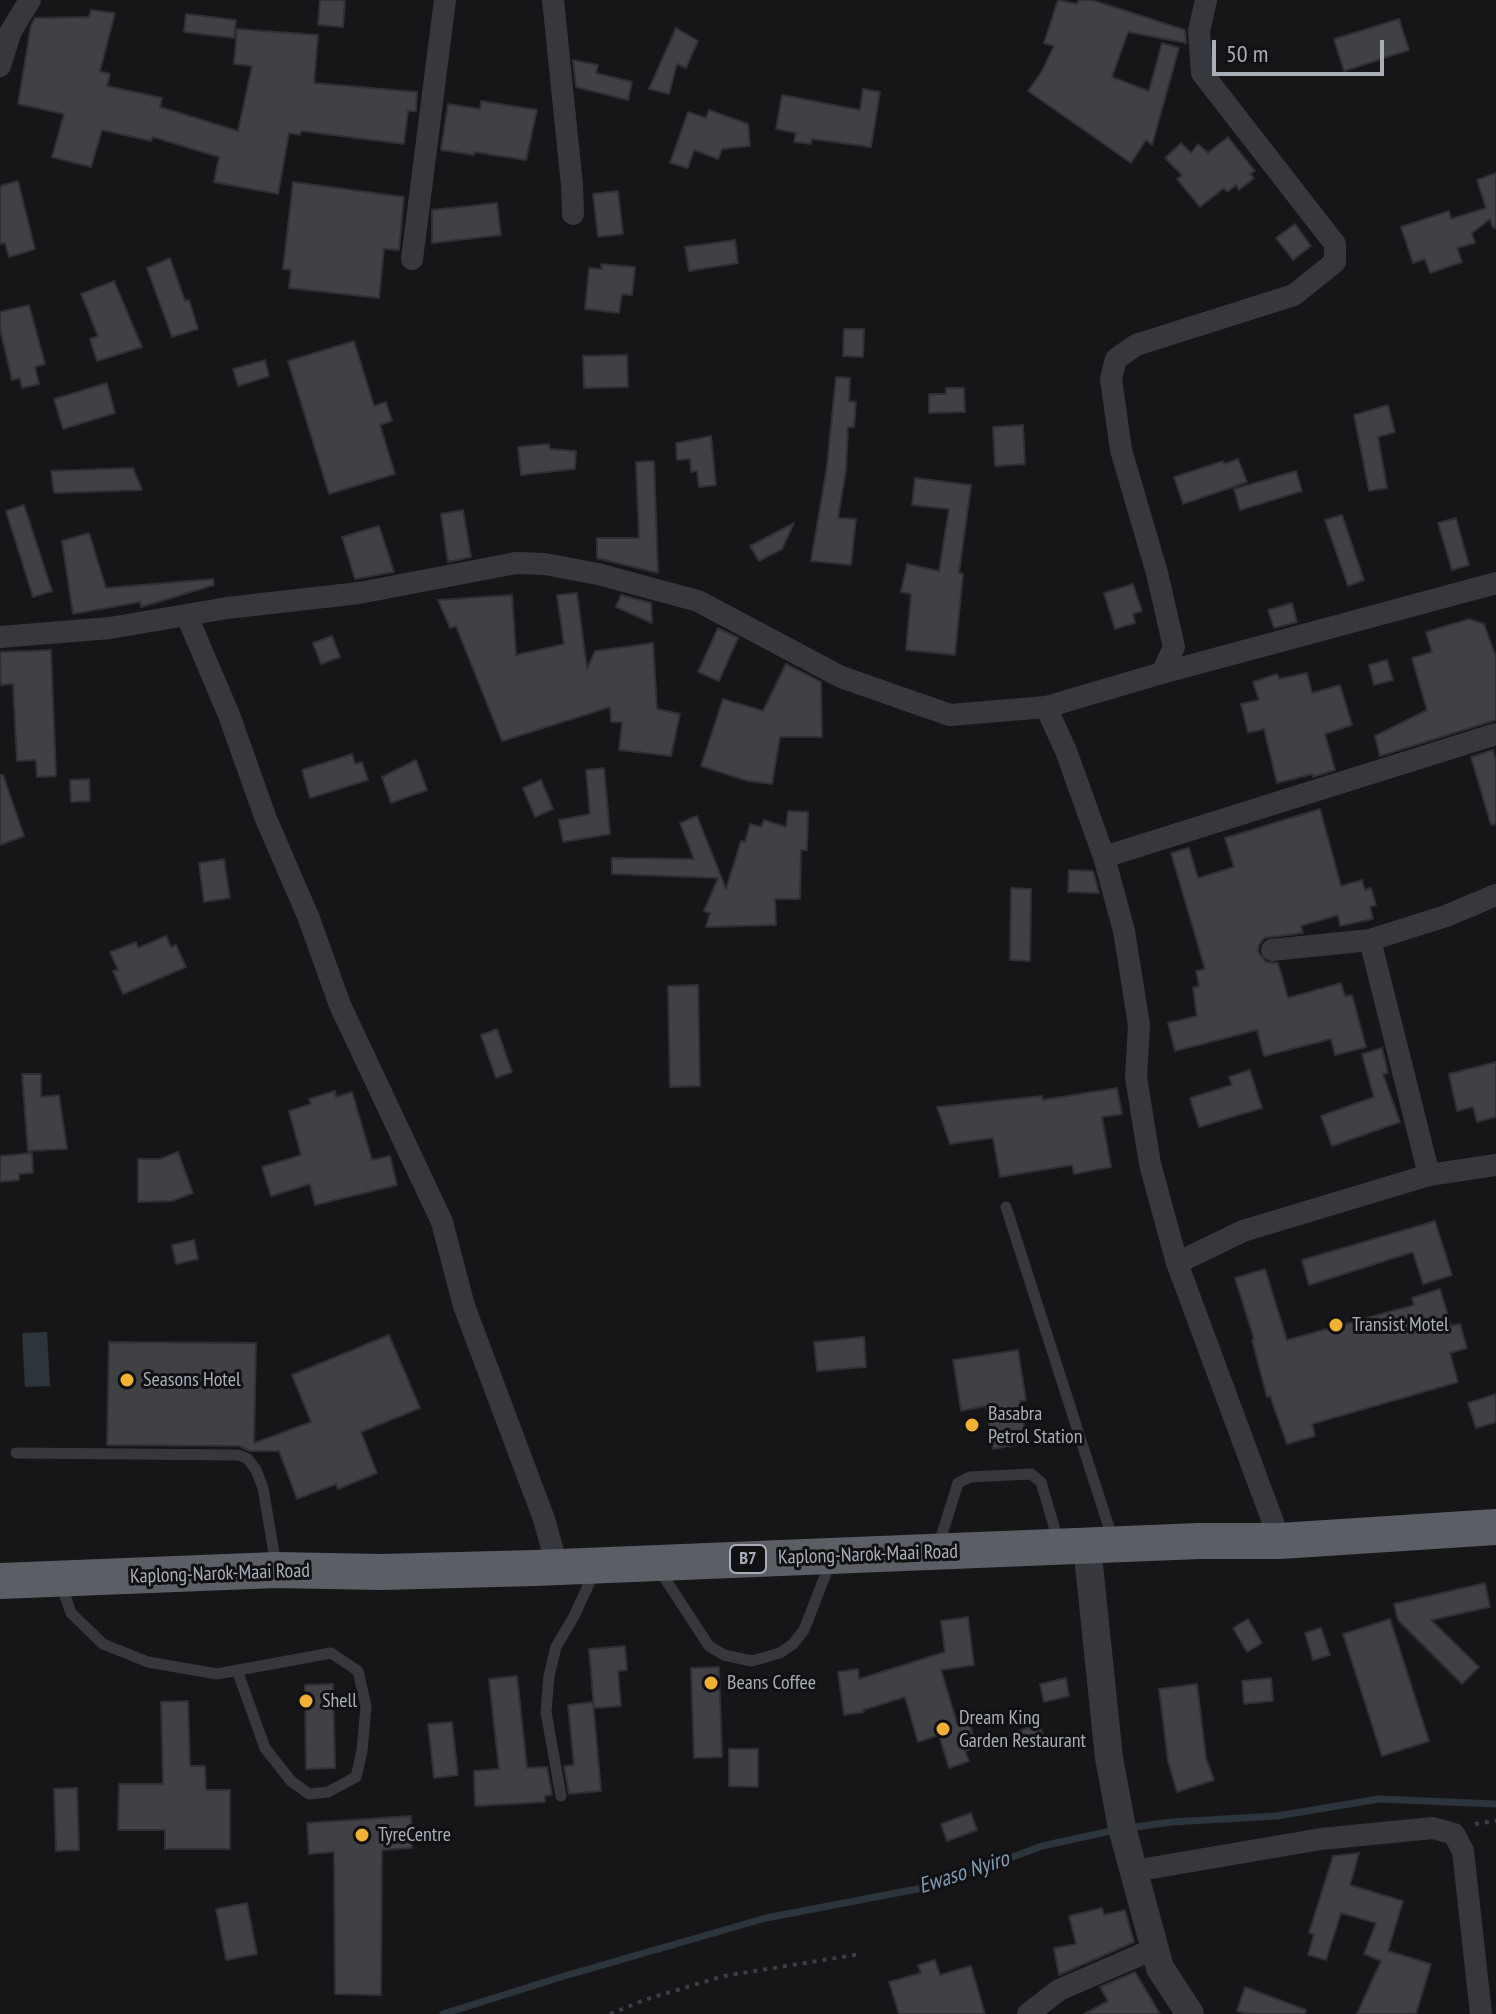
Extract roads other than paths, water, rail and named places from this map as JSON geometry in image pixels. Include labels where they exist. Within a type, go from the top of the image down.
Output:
[{"type":"highway","name":"Kaplong-Narok-Maai Road","points":[[0,1581],[276,1570],[381,1572],[1280,1541],[1496,1527]]},
{"type":"street","points":[[0,66],[11,31],[30,0]]},
{"type":"street","points":[[412,259],[445,0]]},
{"type":"street","points":[[553,0],[573,214]]},
{"type":"street","points":[[1162,673],[1174,647],[1157,573],[1121,450],[1111,379],[1116,359],[1136,345],[1294,295],[1335,262],[1335,244],[1202,73],[1199,31],[1206,0]]},
{"type":"street","points":[[0,637],[110,628],[227,608],[359,593],[516,563],[545,564],[598,574],[698,601],[841,677],[950,715],[1046,707],[1496,583]]},
{"type":"street","points":[[187,616],[229,715],[266,819],[308,916],[340,1005],[442,1222],[464,1306],[544,1519],[557,1566]]},
{"type":"street","points":[[1046,707],[1066,751],[1104,857],[1124,931],[1139,1025],[1136,1077],[1150,1164],[1177,1263],[1280,1541]]},
{"type":"street","points":[[1104,857],[1496,734]]},
{"type":"street","points":[[1272,950],[1370,940],[1446,916],[1496,895]]},
{"type":"street","points":[[1370,940],[1429,1175]]},
{"type":"street","points":[[1177,1263],[1243,1231],[1429,1175],[1496,1165]]},
{"type":"street","points":[[1087,1546],[1109,1758],[1122,1828],[1160,1968],[1190,2014]]},
{"type":"street","points":[[1134,1871],[1368,1834],[1433,1828],[1454,1834],[1463,1851],[1481,2014]]},
{"type":"street","points":[[1028,2014],[1059,1990],[1156,1948]]},
{"type":"lane","points":[[1006,1207],[1087,1546]]},
{"type":"lane","points":[[16,1453],[239,1455],[248,1459],[263,1488],[276,1570]]},
{"type":"lane","points":[[937,1552],[958,1483],[970,1477],[1031,1474],[1041,1482],[1087,1546]]},
{"type":"lane","points":[[656,1563],[709,1646],[724,1655],[752,1661],[780,1653],[793,1644],[804,1630],[833,1555]]},
{"type":"lane","points":[[561,1796],[546,1712],[549,1676],[556,1647],[597,1565]]},
{"type":"lane","points":[[60,1580],[71,1613],[103,1644],[148,1662],[217,1674],[237,1670],[331,1653],[358,1671],[366,1706],[356,1777],[328,1792],[309,1794],[291,1781],[265,1748],[237,1670]]},
{"type":"waterway","name":"Ewaso Nyiro","points":[[1127,1828],[1277,1816],[1379,1799],[1496,1804]]},
{"type":"waterway","name":"Ewaso Nyiro","points":[[443,2014],[766,1918],[938,1885],[1042,1846],[1115,1830]]},
{"type":"place","name":"Transist Motel","points":[[1336,1325]]},
{"type":"place","name":"Seasons Hotel","points":[[127,1380]]},
{"type":"place","name":"Basabra Petrol Station","points":[[972,1425]]},
{"type":"place","name":"Beans Coffee","points":[[711,1683]]},
{"type":"place","name":"Shell","points":[[306,1701]]},
{"type":"place","name":"Dream King Garden Restaurant","points":[[943,1729]]},
{"type":"place","name":"TyreCentre","points":[[362,1835]]}]
